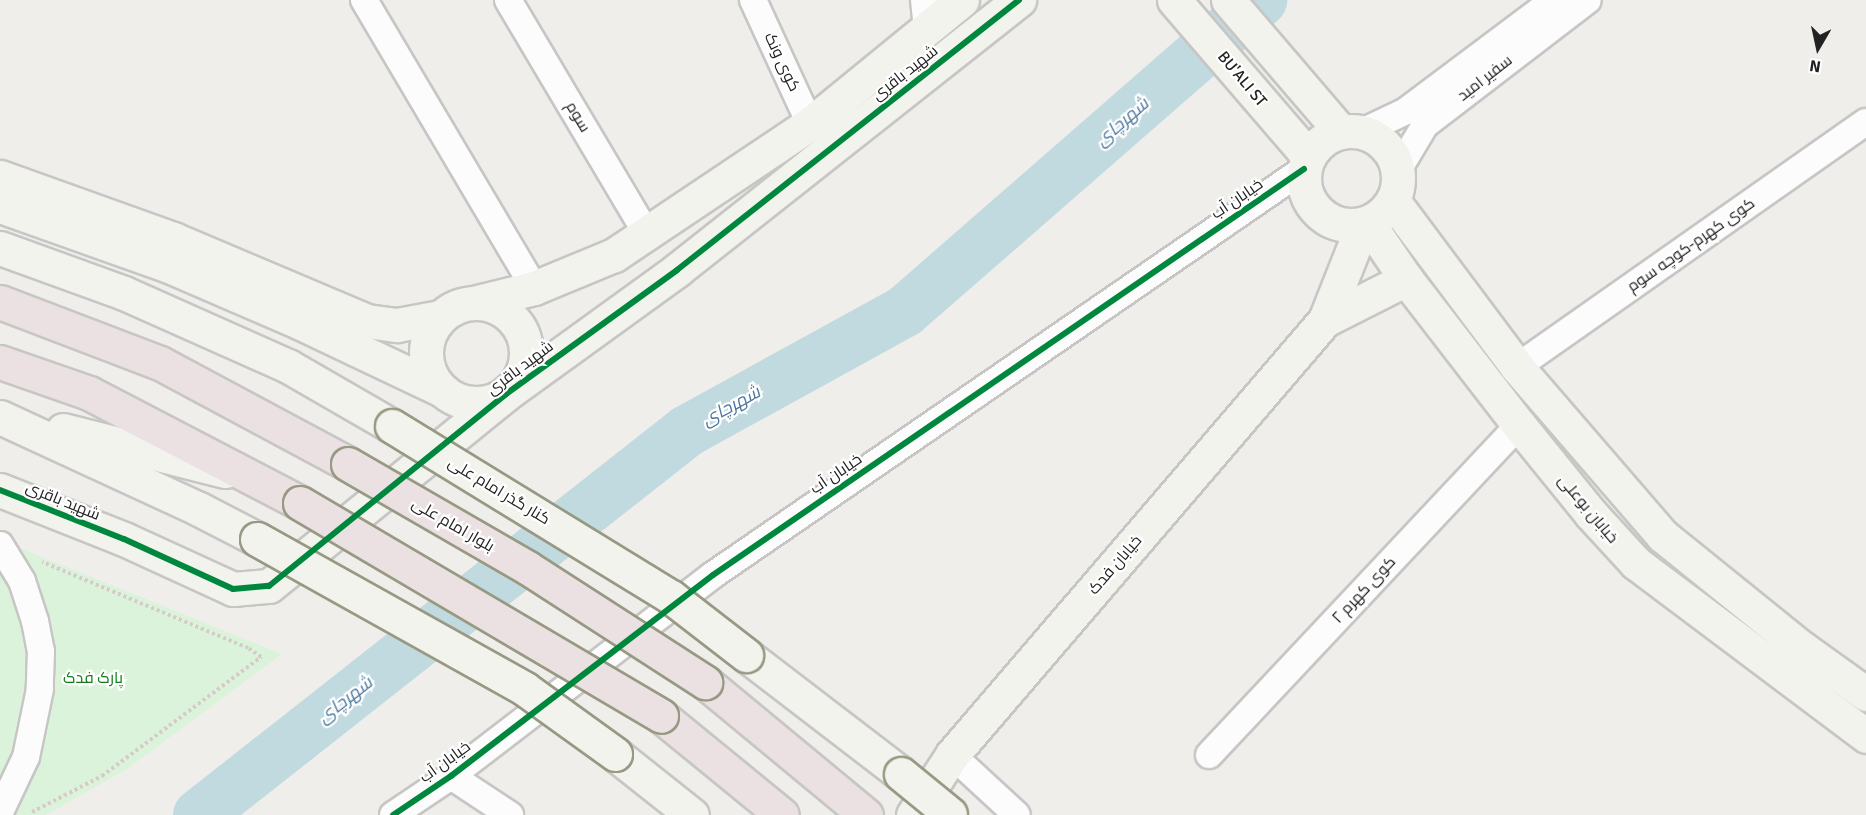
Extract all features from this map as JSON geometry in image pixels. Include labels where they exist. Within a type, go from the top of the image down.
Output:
[{"type":"highway","name":"بلوار امام علی","points":[[0,302],[160,363],[348,464],[528,568],[705,682],[866,815]]},
{"type":"highway","points":[[0,362],[89,393],[300,503],[661,717],[782,815]]},
{"type":"street","points":[[364,0],[534,288]]},
{"type":"street","name":"سوم","points":[[508,0],[647,234]]},
{"type":"street","name":"کوی ونک","points":[[753,0],[810,124]]},
{"type":"street","name":"شهید باقری","points":[[477,302],[534,288],[614,255],[810,124],[925,15],[962,0]]},
{"type":"street","name":"شهید باقری","points":[[0,490],[124,539],[233,589],[269,586],[506,394],[677,270],[1019,0]]},
{"type":"street","name":"BU'ALI ST","points":[[1174,0],[1306,163]]},
{"type":"street","points":[[1228,0],[1351,132],[1382,142],[1389,150],[1395,186],[1517,367],[1663,536],[1802,648],[1866,694]]},
{"type":"street","name":"سفیر امید","points":[[1351,132],[1406,111],[1554,0]]},
{"type":"street","name":"سفیر امید","points":[[1395,186],[1425,124],[1588,0]]},
{"type":"street","name":"کوی کهرم-کوچه سوم","points":[[1517,367],[1866,122]]},
{"type":"street","points":[[1351,132],[1319,143],[1306,163],[1305,191],[1316,211],[1335,223],[1346,225],[1366,223],[1386,210],[1395,186]]},
{"type":"street","name":"خیابان آب","points":[[393,815],[451,776],[712,575],[1306,163]]},
{"type":"street","points":[[0,177],[173,239],[367,321],[397,325],[440,317],[463,304],[477,302],[492,305],[517,322],[524,336],[527,351],[525,366],[518,381],[506,394],[490,401],[473,403],[457,400],[442,390],[299,322],[167,265],[0,206]]},
{"type":"street","name":"خیابان بوعلی","points":[[1366,223],[1519,426],[1591,514],[1636,563],[1866,736]]},
{"type":"street","name":"خیابان فدک","points":[[913,815],[952,755],[1325,320],[1366,223]]},
{"type":"street","name":"کنار گذر امام علی","points":[[0,248],[124,293],[288,366],[392,426],[671,597],[951,814]]},
{"type":"street","name":"خیابان فدک","points":[[1325,320],[1406,279]]},
{"type":"street","points":[[440,317],[431,331],[426,354],[432,378],[442,390]]},
{"type":"street","points":[[0,416],[254,478]]},
{"type":"street","points":[[0,416],[199,509],[525,689],[615,754],[692,815]]},
{"type":"street","name":"کوی کهرم ۲","points":[[1209,755],[1519,426]]},
{"type":"street","points":[[0,546],[22,581],[35,621],[41,651],[40,689],[26,757],[0,812]]},
{"type":"street","points":[[952,755],[1017,815]]},
{"type":"street","points":[[451,776],[510,815]]},
{"type":"path","points":[[26,815],[102,776],[261,657],[248,648],[37,560],[40,567]]},
{"type":"green space","name":"پارک فدک","points":[[0,540],[282,654],[127,769],[46,815],[0,815]]},
{"type":"waterway","name":"شهرچای","points":[[199,815],[687,431],[905,311],[1261,0]]},
{"type":"cycle path","points":[[0,490],[124,539],[233,589],[269,586],[506,394],[677,270],[1019,0]]},
{"type":"cycle path","points":[[393,815],[451,776],[713,575],[1304,169]]}]
